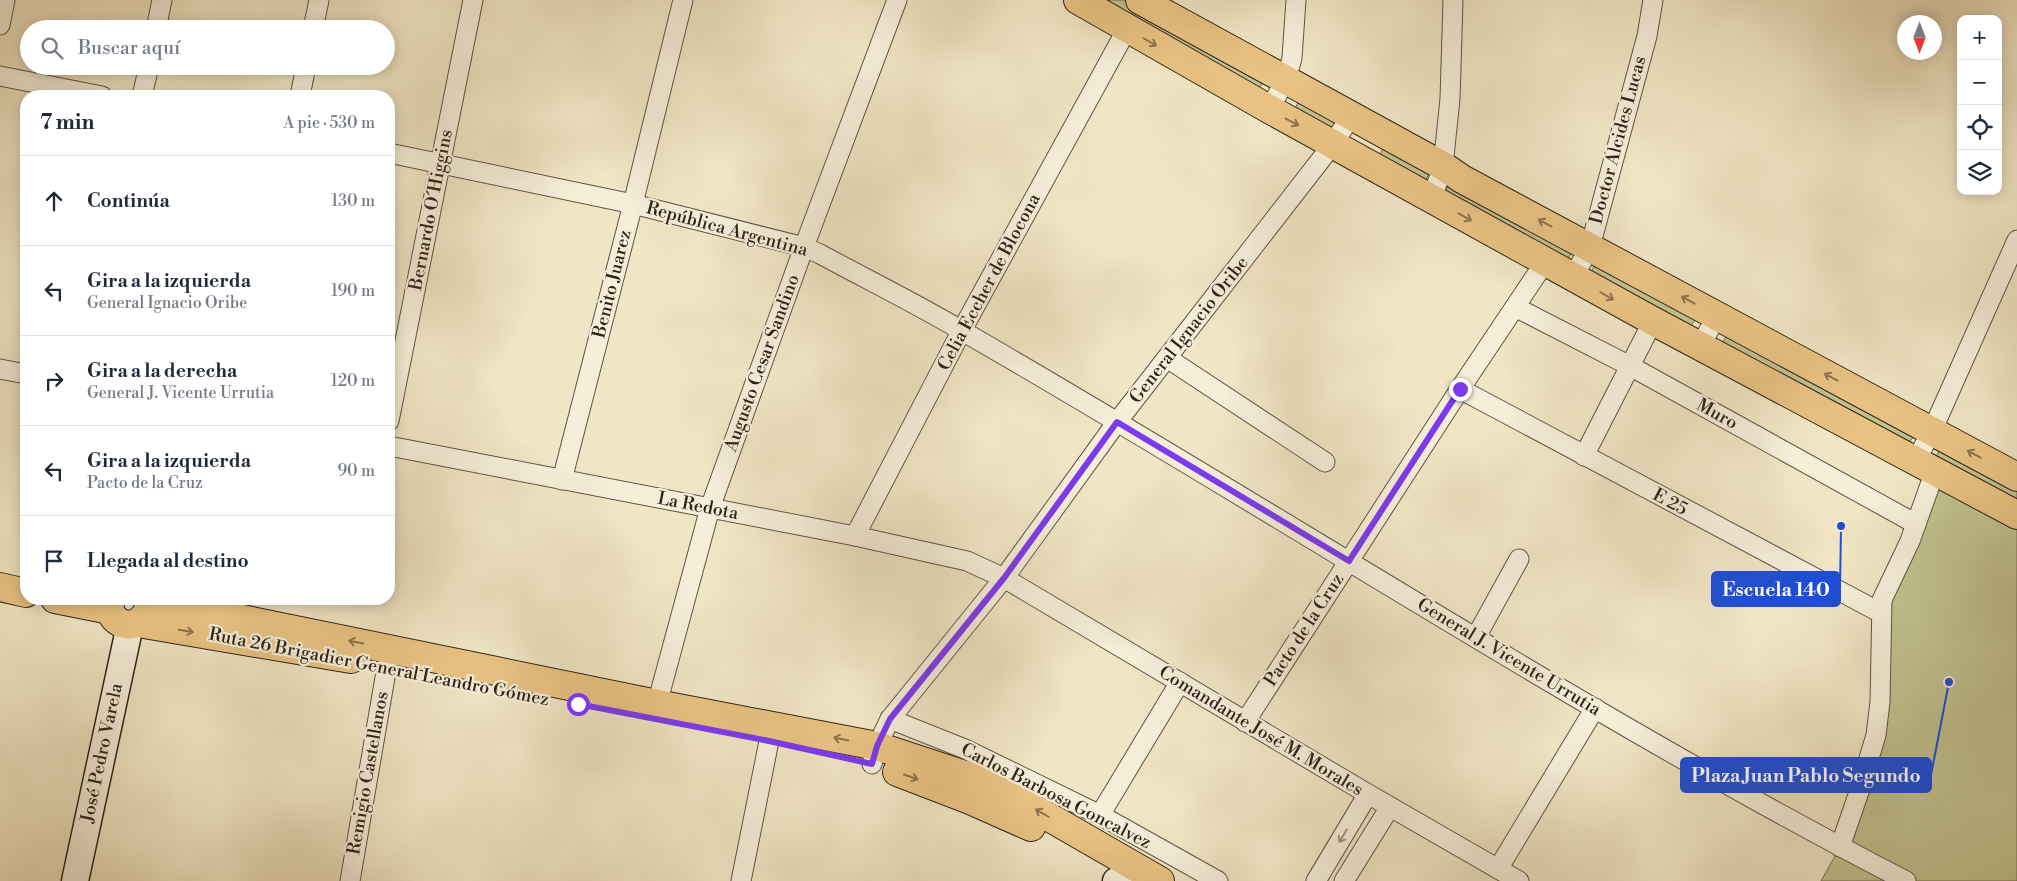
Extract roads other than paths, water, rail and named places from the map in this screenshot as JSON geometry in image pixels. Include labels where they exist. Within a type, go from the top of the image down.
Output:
[{"type":"main road","points":[[1078,0],[1544,262],[2017,515]]},
{"type":"main road","points":[[1146,2],[1443,166],[1462,179],[2017,477]]},
{"type":"main road","points":[[0,570],[20,574]]},
{"type":"main road","points":[[0,587],[20,592]]},
{"type":"main road","name":"Ruta 26 Brigadier General Leandro Gómez","points":[[101,605],[657,704],[874,755],[919,780],[1017,819],[1125,876],[1160,881]]},
{"type":"main road","name":"Ruta 26 Brigadier General Leandro Gómez","points":[[131,609],[387,666],[769,741],[874,755]]},
{"type":"street","points":[[0,25],[5,0]]},
{"type":"street","points":[[158,20],[162,0]]},
{"type":"street","points":[[316,20],[319,0]]},
{"type":"street","name":"Bernardo O´Higgins","points":[[395,391],[473,0]]},
{"type":"street","name":"Benito Juarez","points":[[562,480],[683,0]]},
{"type":"street","name":"Augusto Cesar Sandino","points":[[657,704],[710,508],[804,247],[897,0]]},
{"type":"street","points":[[1269,109],[1286,80],[1292,58],[1296,0]]},
{"type":"street","points":[[1432,198],[1443,166],[1450,99],[1452,0]]},
{"type":"street","name":"Doctor Alcides Lucas","points":[[1573,277],[1590,247],[1647,36],[1653,0]]},
{"type":"street","name":"Celia Eccher de Blocona","points":[[855,536],[962,330],[1128,29]]},
{"type":"street","points":[[143,90],[146,75]]},
{"type":"street","points":[[301,90],[304,75]]},
{"type":"street","points":[[0,76],[71,90]]},
{"type":"street","name":"General Ignacio Oribe","points":[[874,755],[890,719],[1004,578],[1117,422],[1333,144],[1351,116]]},
{"type":"street","name":"República Argentina","points":[[395,154],[633,204],[804,247],[962,330],[1117,422]]},
{"type":"street","points":[[1840,846],[1876,735],[1880,702],[1882,600],[1916,524],[1932,431],[2017,240]]},
{"type":"street","name":"Pacto de la Cruz","points":[[1245,722],[1544,262]]},
{"type":"street","name":"Muro","points":[[1515,307],[1630,366],[1916,524]]},
{"type":"street","points":[[1700,346],[1717,316]]},
{"type":"street","points":[[1584,456],[1653,321]]},
{"type":"street","points":[[1167,358],[1325,462]]},
{"type":"street","points":[[0,368],[20,373]]},
{"type":"street","name":"E 25","points":[[1460,389],[1881,614]]},
{"type":"street","name":"General J. Vicente Urrutia","points":[[1117,422],[1594,708],[1906,881]]},
{"type":"street","name":"La Redota","points":[[395,447],[855,536],[967,561],[1004,578]]},
{"type":"street","points":[[1476,637],[1519,559]]},
{"type":"street","name":"Comandante José M. Morales","points":[[1004,578],[1245,722],[1520,881]]},
{"type":"street","name":"José Pedro Varela","points":[[75,881],[131,609]]},
{"type":"street","name":"Remigio Castellanos","points":[[350,881],[387,666]]},
{"type":"street","points":[[1100,815],[1180,682]]},
{"type":"street","points":[[1498,868],[1594,708]]},
{"type":"street","name":"Carlos Barbosa Goncalvez","points":[[890,719],[965,749],[1100,815],[1218,881]]},
{"type":"street","points":[[740,881],[769,741]]},
{"type":"street","points":[[1316,881],[1368,794]]},
{"type":"street","points":[[1344,881],[1390,807]]},
{"type":"place","name":"Escuela 140","points":[[1841,526]]},
{"type":"place","name":"Plaza Juan Pablo Segundo","points":[[1949,682]]}]
